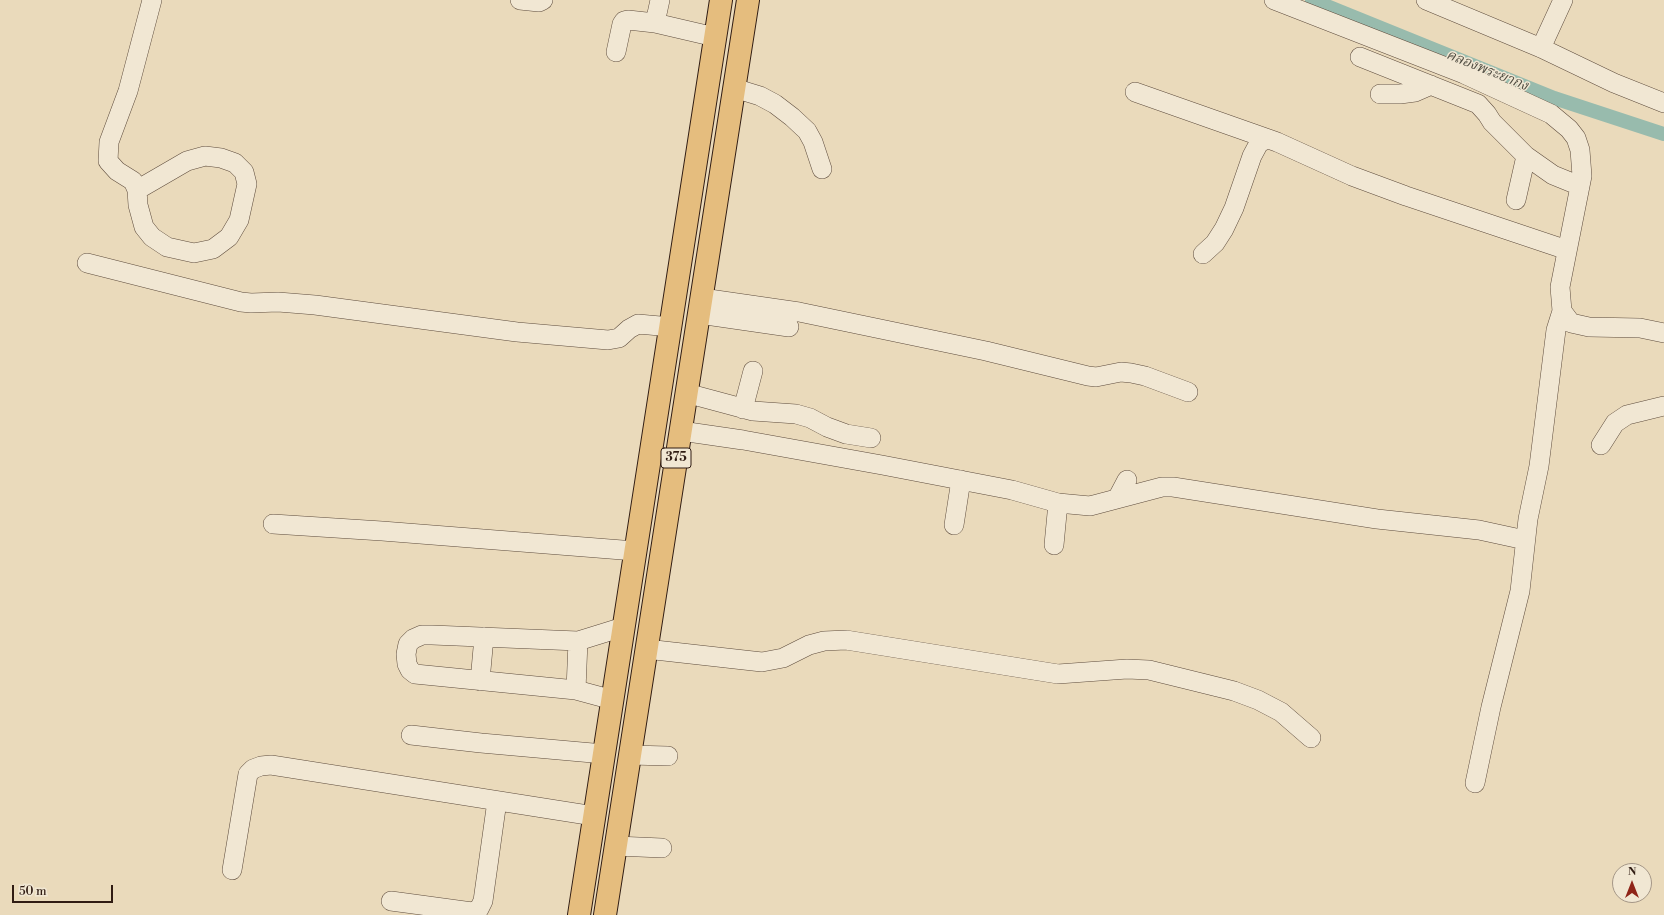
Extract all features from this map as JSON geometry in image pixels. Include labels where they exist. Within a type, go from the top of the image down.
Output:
[{"type":"main road","name":"375","points":[[579,915],[721,0]]},
{"type":"main road","name":"375","points":[[605,915],[748,0]]},
{"type":"main road","points":[[649,471],[674,474]]},
{"type":"street","points":[[137,190],[187,161],[205,156],[221,158],[235,164],[244,172],[247,184],[239,220],[229,236],[213,249],[194,252],[167,247],[152,237],[144,227],[138,205],[137,190],[133,181],[117,171],[108,162],[109,142],[128,91],[152,0]]},
{"type":"street","points":[[520,0],[539,2],[543,0]]},
{"type":"street","points":[[655,24],[660,0]]},
{"type":"street","points":[[1274,0],[1464,74],[1551,114],[1569,129],[1576,138],[1582,164],[1582,176],[1560,287],[1562,311],[1556,330],[1540,458],[1525,540],[1520,591],[1491,707],[1475,783]]},
{"type":"street","points":[[1426,0],[1541,48],[1614,83],[1664,103]]},
{"type":"street","points":[[1541,48],[1563,0]]},
{"type":"street","points":[[616,52],[622,24],[624,21],[628,20],[655,24],[715,37]]},
{"type":"street","points":[[1360,57],[1478,104],[1488,114],[1492,122],[1526,156],[1553,175],[1580,186]]},
{"type":"street","points":[[1380,94],[1415,92],[1431,85]]},
{"type":"street","points":[[734,88],[760,96],[792,117],[807,131],[813,142],[822,169]]},
{"type":"street","points":[[1135,92],[1267,139],[1352,176],[1406,196],[1567,250]]},
{"type":"street","points":[[1203,254],[1215,242],[1224,229],[1234,208],[1252,156],[1259,143],[1267,139]]},
{"type":"street","points":[[1516,200],[1526,156]]},
{"type":"street","points":[[87,263],[241,302],[308,304],[517,332],[608,340],[620,338],[629,329],[638,324],[671,327]]},
{"type":"street","points":[[700,306],[789,327]]},
{"type":"street","points":[[700,306],[799,312],[986,351],[1088,376],[1121,372],[1131,373],[1145,376],[1188,392]]},
{"type":"street","points":[[1562,311],[1572,323],[1589,327],[1640,328],[1664,333]]},
{"type":"street","points":[[743,409],[753,371]]},
{"type":"street","points":[[686,393],[743,409],[759,412],[796,414],[810,418],[827,427],[846,434],[871,438]]},
{"type":"street","points":[[1602,445],[1614,423],[1626,416],[1664,406]]},
{"type":"street","points":[[681,431],[826,454],[1012,490],[1058,503],[1090,506],[1162,487],[1173,487],[1376,519],[1479,530],[1525,540]]},
{"type":"street","points":[[954,525],[961,480]]},
{"type":"street","points":[[1117,499],[1128,480]]},
{"type":"street","points":[[1054,545],[1058,503]]},
{"type":"street","points":[[273,524],[635,551]]},
{"type":"street","points":[[613,700],[576,690],[415,674],[410,670],[407,664],[406,654],[408,644],[413,639],[422,635],[432,634],[578,640],[623,627]]},
{"type":"street","points":[[480,681],[484,637]]},
{"type":"street","points":[[576,690],[578,640]]},
{"type":"street","points":[[646,649],[762,662],[783,658],[808,645],[824,640],[846,640],[1058,674],[1128,669],[1149,670],[1234,691],[1258,700],[1282,712],[1311,738]]},
{"type":"street","points":[[411,735],[604,754]]},
{"type":"street","points":[[630,755],[668,756]]},
{"type":"street","points":[[232,870],[248,774],[253,769],[261,766],[271,765],[594,816]]},
{"type":"street","points":[[391,901],[472,912],[479,909],[483,901],[497,801]]},
{"type":"street","points":[[616,846],[662,848]]},
{"type":"waterway","name":"คลองพระยากง","points":[[1312,0],[1554,98],[1664,134]]}]
